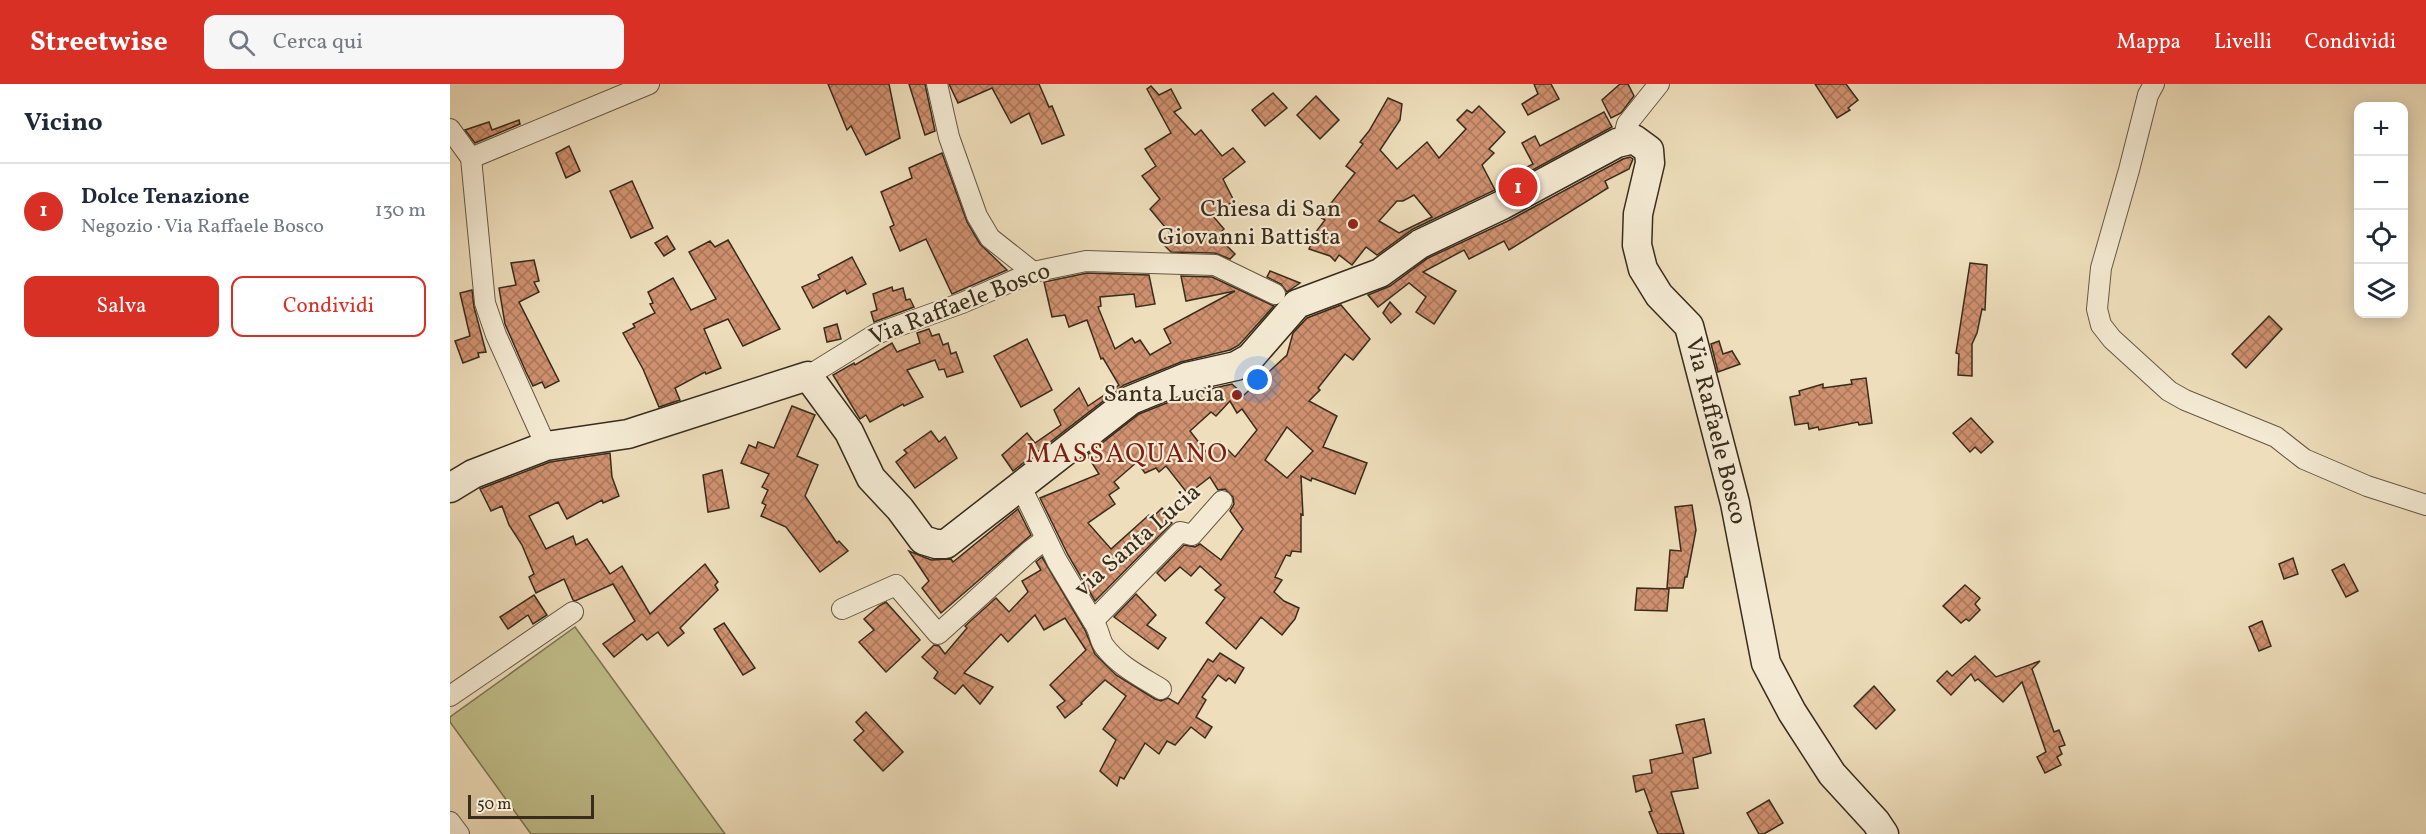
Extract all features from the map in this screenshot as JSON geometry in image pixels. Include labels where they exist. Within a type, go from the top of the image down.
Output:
[{"type":"street","points":[[471,158],[649,84]]},
{"type":"street","points":[[937,84],[949,137],[977,216],[990,237],[1033,272]]},
{"type":"street","points":[[808,376],[849,432],[871,478],[900,509],[923,540],[946,544],[1131,400],[1187,376],[1236,366],[1250,358],[1286,299],[1380,273],[1420,244],[1502,205],[1623,140],[1627,124],[1659,84]]},
{"type":"street","points":[[2154,84],[2148,94],[2101,268],[2097,309],[2101,325],[2112,339],[2169,391],[2185,400],[2276,437],[2304,459],[2367,486],[2426,505]]},
{"type":"street","points":[[450,129],[471,158],[485,303],[495,335],[546,446]]},
{"type":"street","name":"Via Raffaele Bosco","points":[[1623,140],[1634,139],[1649,150],[1650,163],[1638,214],[1637,244],[1643,269],[1659,295],[1689,326],[1735,503],[1766,663],[1792,712],[1832,774],[1876,822],[1884,834]]},
{"type":"street","name":"Via Raffaele Bosco","points":[[450,488],[473,474],[546,446],[627,434],[808,376],[876,334],[962,303],[1033,272],[1086,261],[1215,265],[1286,299]]},
{"type":"street","name":"via Santa Lucia","points":[[1021,487],[1057,561],[1093,621],[1180,532],[1192,535],[1222,501]]},
{"type":"street","points":[[842,609],[896,585],[938,634],[1046,539]]},
{"type":"street","points":[[450,696],[573,612]]},
{"type":"street","points":[[1093,621],[1100,631],[1102,643],[1117,662],[1161,689]]},
{"type":"street","points":[[450,822],[459,834]]},
{"type":"shaded area","points":[[575,627],[725,834],[531,834],[450,722],[450,717]]},
{"type":"building","points":[[828,84],[889,84],[900,138],[866,155],[851,126],[847,130]]},
{"type":"building","points":[[909,84],[925,84],[935,131],[925,135]]},
{"type":"building","points":[[949,84],[1039,84],[1049,107],[1052,106],[1064,135],[1042,144],[1029,113],[1011,123],[992,88],[958,103]]},
{"type":"building","points":[[1534,84],[1551,84],[1559,99],[1528,115],[1522,104],[1538,94]]},
{"type":"building","points":[[1620,84],[1628,84],[1634,96],[1621,113],[1611,118],[1602,100]]},
{"type":"building","points":[[1815,84],[1846,84],[1858,100],[1848,108],[1850,110],[1837,118]]},
{"type":"building","points":[[1151,86],[1159,95],[1171,89],[1181,108],[1174,112],[1195,135],[1201,130],[1222,156],[1233,148],[1245,162],[1223,179],[1234,201],[1212,215],[1224,229],[1217,236],[1235,254],[1230,259],[1215,253],[1171,252],[1164,245],[1164,239],[1170,233],[1150,209],[1160,199],[1142,176],[1156,166],[1145,149],[1171,133],[1147,89]]},
{"type":"building","points":[[1273,93],[1287,108],[1265,126],[1252,110]]},
{"type":"building","points":[[1316,96],[1339,120],[1320,139],[1297,115]]},
{"type":"building","points":[[1388,98],[1402,104],[1400,120],[1380,150],[1397,169],[1427,142],[1439,158],[1466,129],[1457,120],[1467,110],[1472,113],[1479,106],[1505,132],[1489,149],[1494,153],[1482,165],[1495,190],[1413,229],[1377,255],[1366,247],[1352,265],[1339,255],[1335,261],[1330,256],[1309,249],[1315,233],[1325,220],[1320,217],[1355,173],[1346,166],[1363,144],[1360,142]],"holes":[[[1414,195],[1432,217],[1399,233],[1379,221],[1397,201],[1403,201]]]},
{"type":"building","points":[[1604,112],[1612,127],[1505,185],[1509,176],[1533,164],[1522,143],[1535,136],[1540,146]]},
{"type":"building","points":[[519,120],[520,124],[475,143],[465,130],[489,122],[492,130]]},
{"type":"building","points":[[569,146],[580,171],[566,178],[556,153]]},
{"type":"building","points":[[942,153],[967,222],[980,244],[1007,270],[952,294],[926,239],[900,251],[890,227],[894,225],[881,192],[912,178],[909,168]]},
{"type":"building","points":[[1630,157],[1633,159],[1629,169],[1605,181],[1608,188],[1509,250],[1504,241],[1469,259],[1464,250],[1423,272],[1456,291],[1434,324],[1416,312],[1426,297],[1409,283],[1378,307],[1368,295],[1390,286],[1428,258],[1510,220]]},
{"type":"building","points":[[632,181],[653,228],[631,238],[610,191]]},
{"type":"building","points":[[667,236],[675,249],[664,256],[655,243]]},
{"type":"building","points":[[728,240],[780,329],[743,346],[728,319],[704,329],[721,368],[706,374],[705,372],[675,388],[680,400],[659,407],[643,369],[623,333],[635,327],[633,324],[655,313],[650,304],[653,303],[648,292],[673,278],[691,310],[716,299],[689,252],[710,241],[715,247]]},
{"type":"building","points":[[852,257],[866,284],[847,294],[845,290],[813,308],[802,287],[820,279],[818,275]]},
{"type":"building","points":[[534,260],[539,281],[534,282],[539,292],[519,302],[559,381],[545,388],[542,382],[533,386],[526,372],[505,324],[499,288],[516,285],[511,263]]},
{"type":"building","points":[[1970,263],[1987,265],[1985,310],[1982,309],[1972,344],[1972,376],[1958,375],[1959,354],[1956,353]]},
{"type":"building","points":[[1270,271],[1300,283],[1287,292],[1281,284],[1267,277]]},
{"type":"building","points":[[1087,273],[1149,275],[1155,304],[1136,307],[1134,294],[1100,297],[1101,306],[1098,307],[1115,349],[1132,338],[1135,343],[1140,340],[1150,355],[1171,343],[1164,329],[1235,291],[1186,301],[1181,276],[1212,277],[1274,306],[1239,345],[1230,350],[1181,362],[1124,385],[1013,471],[1002,455],[1027,433],[1035,443],[1061,425],[1054,410],[1079,388],[1088,406],[1119,385],[1103,358],[1101,359],[1087,320],[1069,327],[1065,315],[1052,317],[1044,282]]},
{"type":"building","points":[[892,287],[893,291],[903,288],[906,300],[910,299],[914,307],[874,322],[871,312],[877,310],[873,294]]},
{"type":"building","points":[[472,290],[486,352],[478,353],[479,357],[463,363],[455,341],[470,336],[460,293]]},
{"type":"building","points":[[1390,302],[1401,314],[1391,323],[1383,313]]},
{"type":"building","points":[[1341,305],[1370,339],[1353,360],[1345,354],[1318,388],[1320,390],[1309,401],[1337,416],[1323,447],[1367,463],[1355,494],[1301,476],[1303,515],[1301,514],[1301,552],[1292,551],[1290,556],[1286,555],[1275,577],[1282,580],[1274,592],[1284,601],[1299,608],[1295,619],[1282,635],[1261,617],[1236,649],[1206,623],[1225,598],[1215,590],[1221,585],[1200,566],[1191,576],[1180,567],[1165,581],[1157,573],[1184,545],[1195,547],[1200,544],[1221,560],[1243,529],[1230,511],[1234,504],[1233,497],[1225,489],[1218,490],[1210,477],[1188,494],[1166,466],[1159,472],[1156,468],[1145,473],[1137,462],[1114,482],[1119,488],[1109,495],[1115,504],[1088,523],[1111,549],[1149,515],[1152,518],[1162,508],[1172,519],[1170,521],[1172,523],[1095,601],[1068,555],[1040,498],[1099,474],[1087,455],[1139,414],[1192,393],[1232,384],[1244,395],[1287,355],[1293,333],[1307,318]],"holes":[[[1230,401],[1237,413],[1242,409],[1257,430],[1235,457],[1220,442],[1207,453],[1190,431],[1211,412],[1216,416]],[[1287,427],[1313,451],[1287,478],[1265,460]]]},
{"type":"building","points":[[2269,316],[2282,329],[2246,368],[2232,354]]},
{"type":"building","points":[[837,324],[841,339],[827,342],[824,328]]},
{"type":"building","points":[[929,329],[932,336],[939,334],[943,345],[948,343],[951,354],[956,352],[963,372],[947,377],[944,369],[939,370],[935,360],[907,370],[923,397],[904,406],[903,404],[870,422],[866,415],[860,419],[833,375],[892,343],[897,352],[920,343],[917,333]]},
{"type":"building","points":[[1027,339],[1052,390],[1021,407],[994,356]]},
{"type":"building","points":[[1719,341],[1723,354],[1732,351],[1740,364],[1718,372],[1711,344]]},
{"type":"building","points":[[1866,378],[1872,423],[1859,425],[1858,422],[1819,430],[1818,427],[1809,429],[1808,423],[1795,425],[1790,397],[1800,395],[1799,391],[1823,384],[1823,388],[1852,384],[1851,380]]},
{"type":"building","points":[[792,406],[815,415],[797,456],[818,465],[805,496],[837,543],[839,541],[848,551],[820,572],[786,527],[761,516],[766,505],[762,503],[768,490],[762,487],[769,474],[741,463],[749,445],[756,448],[758,442],[774,448]]},
{"type":"building","points":[[1971,418],[1993,442],[1981,453],[1975,447],[1970,452],[1953,433]]},
{"type":"building","points":[[931,431],[939,442],[945,437],[957,458],[915,488],[896,462],[907,453],[904,450]]},
{"type":"building","points":[[610,453],[612,477],[619,496],[603,503],[602,500],[567,519],[558,502],[529,516],[546,549],[573,536],[576,545],[587,539],[610,574],[622,566],[650,614],[705,564],[718,582],[715,585],[718,590],[680,628],[684,633],[668,646],[658,632],[647,640],[642,634],[614,657],[603,644],[635,621],[613,584],[575,601],[564,579],[536,593],[529,577],[534,574],[502,506],[491,511],[480,489],[550,462]]},
{"type":"building","points":[[722,470],[729,508],[708,512],[703,475]]},
{"type":"building","points":[[1692,505],[1696,530],[1687,577],[1685,577],[1683,588],[1667,588],[1670,550],[1681,551],[1675,507]]},
{"type":"building","points":[[1018,509],[1031,535],[941,613],[922,588],[929,581],[909,551],[931,560],[951,559],[953,562]]},
{"type":"building","points":[[1042,557],[1085,630],[1095,654],[1116,675],[1155,699],[1161,701],[1168,698],[1178,704],[1208,659],[1213,662],[1220,653],[1244,668],[1235,683],[1229,678],[1226,681],[1218,675],[1202,697],[1206,700],[1196,717],[1212,727],[1205,738],[1191,727],[1175,745],[1167,741],[1159,754],[1145,743],[1124,779],[1120,777],[1117,786],[1100,771],[1116,740],[1103,729],[1126,696],[1105,680],[1065,718],[1057,707],[1065,701],[1050,685],[1086,650],[1065,618],[1044,630],[1035,615],[1008,642],[1001,634],[964,673],[993,687],[980,704],[963,685],[955,694],[934,678],[938,672],[922,657],[934,645],[939,646],[945,654],[967,628],[965,626],[996,598],[1009,612],[1028,592],[1022,581],[1041,570],[1036,562]]},
{"type":"building","points":[[2293,558],[2298,574],[2284,579],[2279,564]]},
{"type":"building","points":[[2344,564],[2358,591],[2346,597],[2332,570]]},
{"type":"building","points":[[1965,585],[1980,598],[1975,604],[1980,610],[1969,621],[1966,619],[1961,623],[1943,606]]},
{"type":"building","points":[[1637,588],[1669,589],[1667,611],[1635,610]]},
{"type":"building","points":[[1136,594],[1156,615],[1147,625],[1166,638],[1158,649],[1114,617]]},
{"type":"building","points":[[534,595],[547,615],[533,624],[528,615],[508,629],[500,617]]},
{"type":"building","points":[[886,602],[920,640],[886,672],[859,642],[874,630],[864,619]]},
{"type":"building","points":[[2262,621],[2271,646],[2259,651],[2249,627]]},
{"type":"building","points":[[724,623],[755,668],[743,675],[714,629]]},
{"type":"building","points":[[1975,656],[1996,677],[2040,661],[2032,669],[2054,732],[2059,730],[2065,745],[2059,747],[2062,754],[2057,757],[2061,765],[2045,773],[2037,757],[2046,752],[2022,682],[2003,702],[1978,679],[1975,681],[1971,674],[1951,695],[1937,681],[1947,671],[1952,676]]},
{"type":"building","points":[[1874,686],[1895,710],[1876,729],[1854,706]]},
{"type":"building","points":[[866,712],[903,752],[883,771],[854,740],[864,731],[856,722]]},
{"type":"building","points":[[1704,719],[1711,753],[1693,758],[1698,788],[1671,792],[1684,834],[1658,834],[1649,812],[1652,811],[1644,789],[1636,792],[1633,776],[1652,773],[1650,760],[1683,753],[1676,725]]},
{"type":"building","points":[[1769,800],[1783,823],[1764,834],[1759,834],[1747,813]]},
{"type":"place","name":"Dolce Tenazione","points":[[1518,187]]},
{"type":"place","name":"Chiesa di San Giovanni Battista","points":[[1353,224]]},
{"type":"place","name":"Santa Lucia","points":[[1237,395]]},
{"type":"district","name":"MASSAQUANO","points":[[1127,455]]}]
